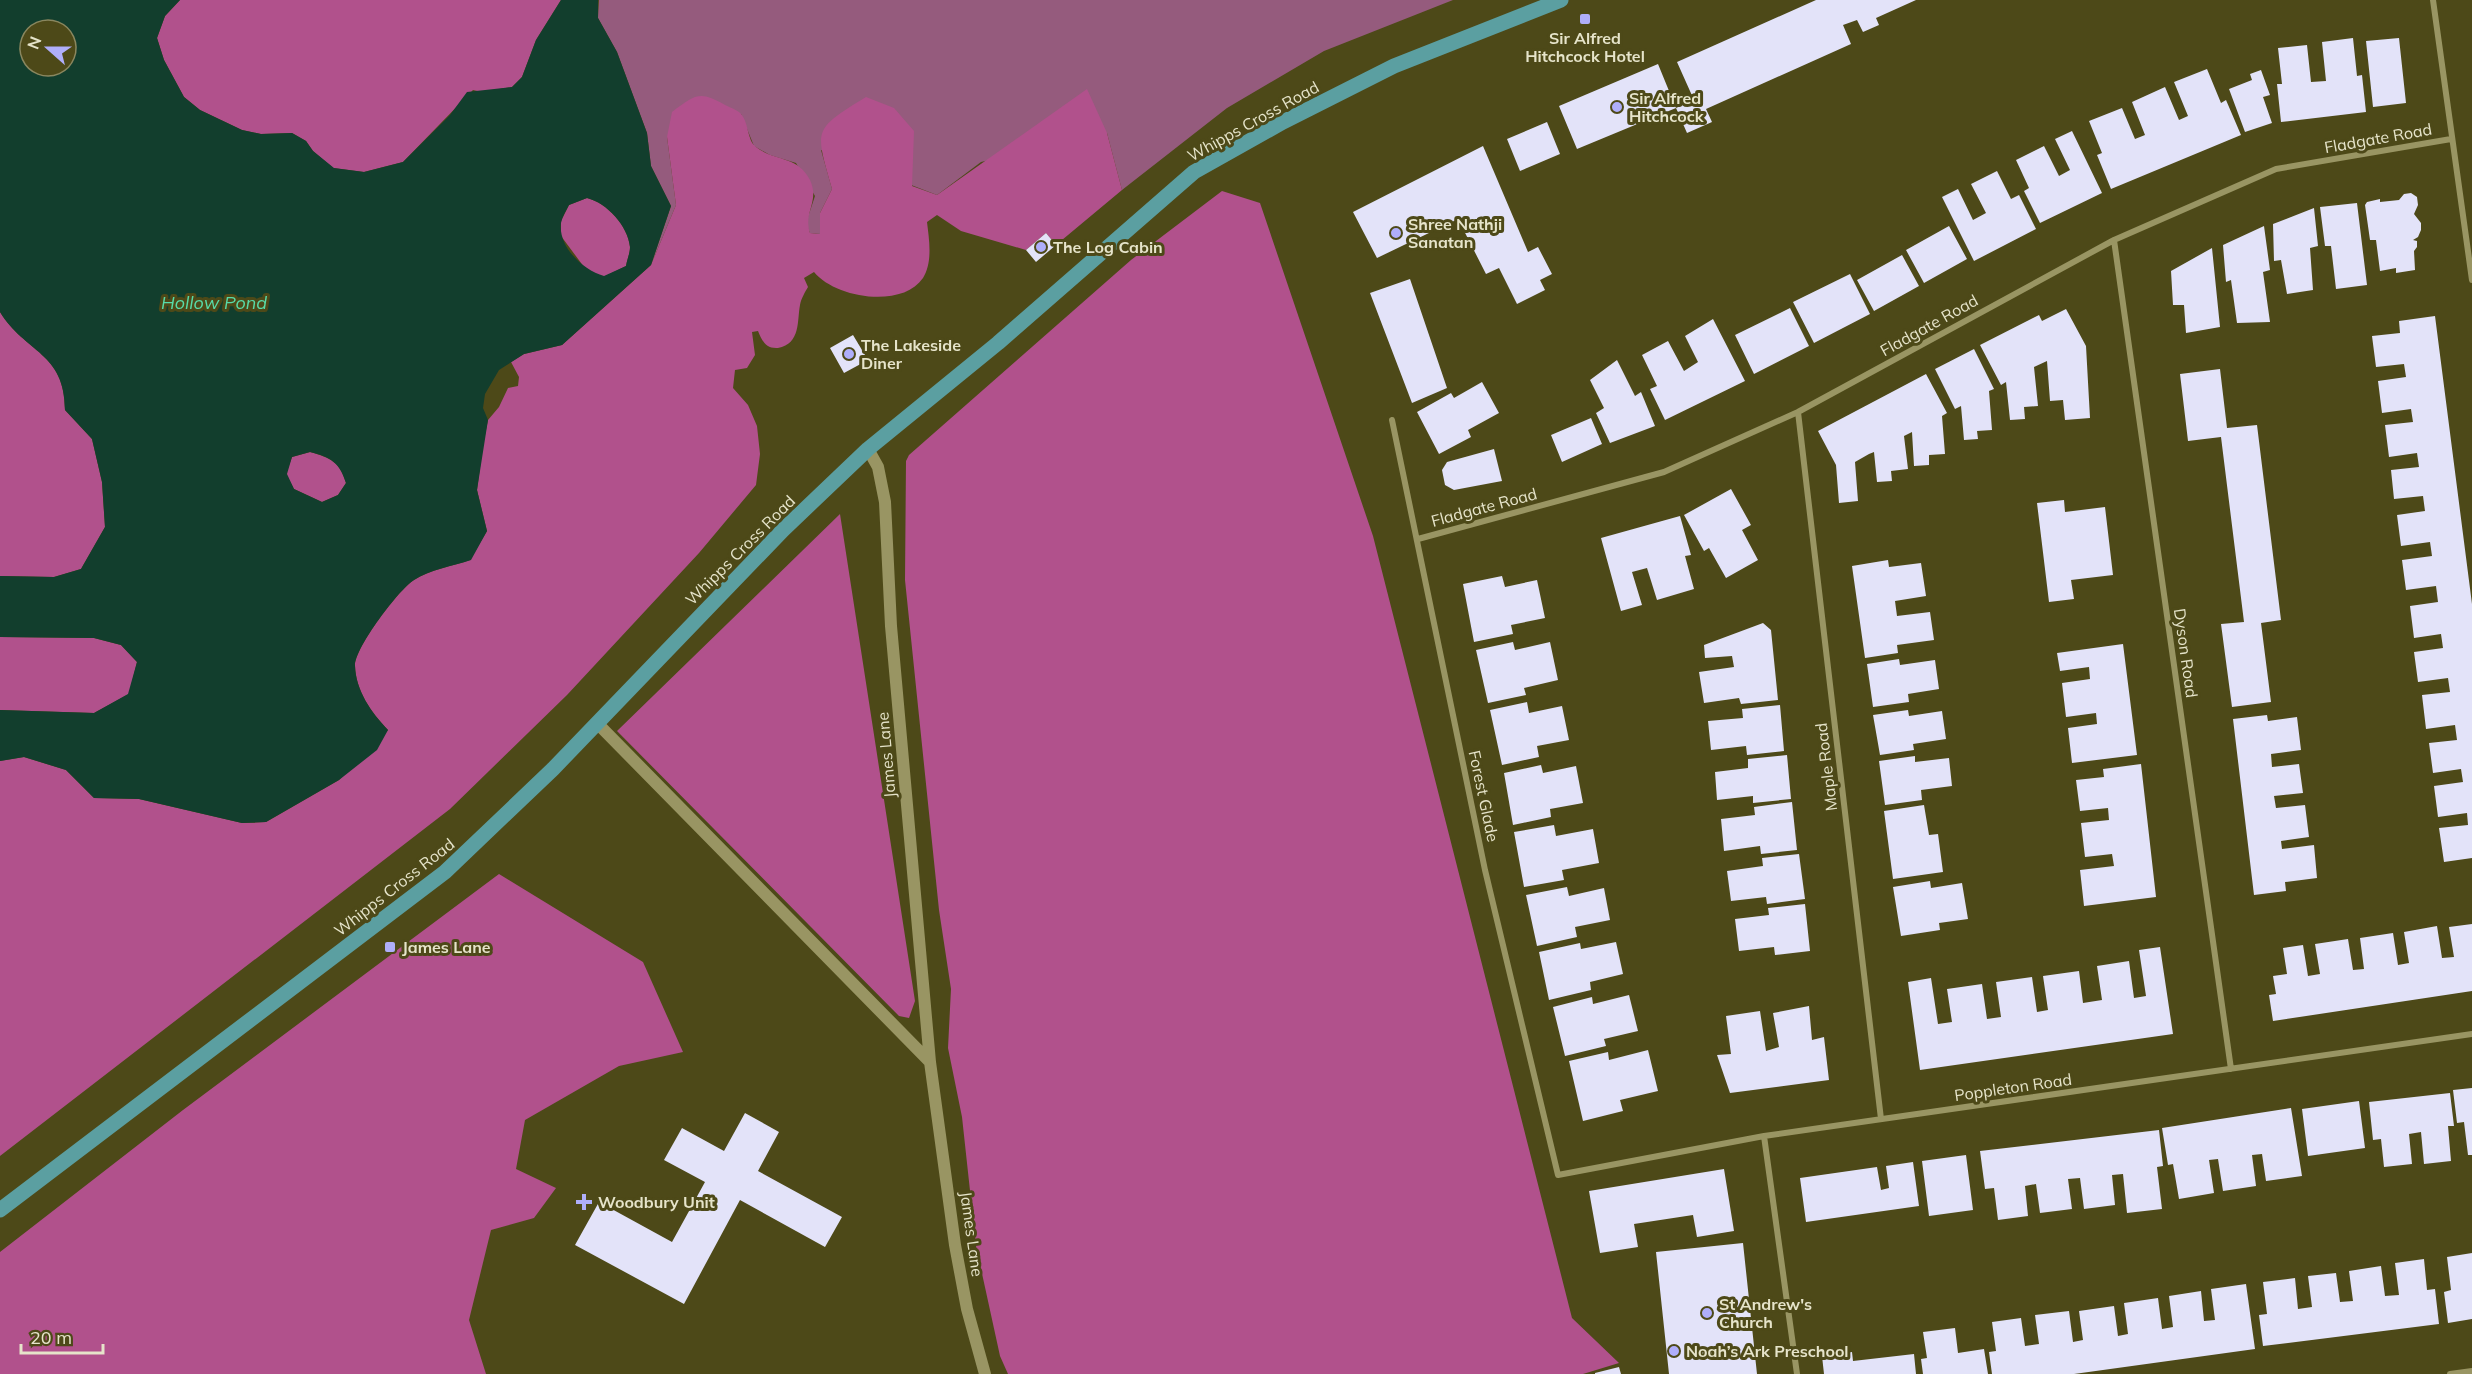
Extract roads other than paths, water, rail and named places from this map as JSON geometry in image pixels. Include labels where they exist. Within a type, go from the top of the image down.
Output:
[{"type":"main road","name":"Whipps Cross Road","points":[[0,1210],[445,872],[597,723],[783,530],[868,449],[998,343],[1194,172],[1283,122],[1394,66],[1561,0]]},
{"type":"street","points":[[2433,0],[2472,280]]},
{"type":"street","name":"Fladgate Road","points":[[1418,539],[1664,472],[1798,412],[2114,240],[2276,169],[2451,139]]},
{"type":"street","name":"Dyson Road","points":[[2114,240],[2231,1069]]},
{"type":"street","name":"Maple Road","points":[[1798,412],[1881,1119]]},
{"type":"street","name":"Forest Glade","points":[[1392,420],[1485,870],[1558,1175]]},
{"type":"street","name":"James Lane","points":[[868,449],[878,467],[885,502],[891,627],[930,1062],[955,1245],[967,1309],[985,1374]]},
{"type":"street","points":[[597,723],[930,1062]]},
{"type":"street","name":"Poppleton Road","points":[[1558,1175],[1764,1136],[2472,1034]]},
{"type":"street","points":[[1764,1136],[1797,1374]]},
{"type":"street","points":[[2450,1374],[2472,1371]]},
{"type":"water","name":"Hollow Pond","points":[[0,0],[180,0],[165,16],[157,38],[164,60],[184,97],[200,110],[242,130],[261,134],[292,133],[306,141],[313,151],[334,168],[364,172],[403,162],[450,115],[467,92],[512,87],[522,77],[536,40],[561,0],[598,0],[598,18],[617,52],[647,133],[651,166],[671,206],[651,265],[562,345],[524,354],[499,370],[485,394],[483,408],[488,420],[477,490],[487,531],[471,560],[441,568],[414,580],[407,586],[378,620],[357,658],[356,675],[361,692],[370,708],[388,730],[377,750],[339,780],[266,822],[242,823],[139,799],[94,798],[66,770],[24,757],[0,761],[0,710],[94,713],[128,694],[137,662],[121,645],[94,638],[0,637],[0,576],[54,577],[81,569],[105,527],[102,482],[92,439],[65,410],[63,391],[51,364],[10,326],[0,312]],"holes":[[[587,198],[602,205],[615,216],[625,231],[630,247],[626,266],[604,276],[580,263],[568,249],[561,232],[562,221],[569,205]],[[310,452],[334,462],[341,470],[346,483],[338,495],[322,502],[294,489],[287,474],[292,457]]]},
{"type":"place","name":"Sir Alfred Hitchcock Hotel","points":[[1585,19]]},
{"type":"place","name":"Sir Alfred Hitchcock","points":[[1617,107]]},
{"type":"place","name":"Shree Nathji Sanatan","points":[[1396,233]]},
{"type":"place","name":"The Log Cabin","points":[[1041,247]]},
{"type":"place","name":"The Lakeside Diner","points":[[849,354]]},
{"type":"place","name":"James Lane","points":[[390,947]]},
{"type":"place","name":"Woodbury Unit","points":[[584,1202]]},
{"type":"place","name":"St Andrew's Church","points":[[1707,1313]]},
{"type":"place","name":"Noah’s Ark Preschool","points":[[1674,1351]]}]
